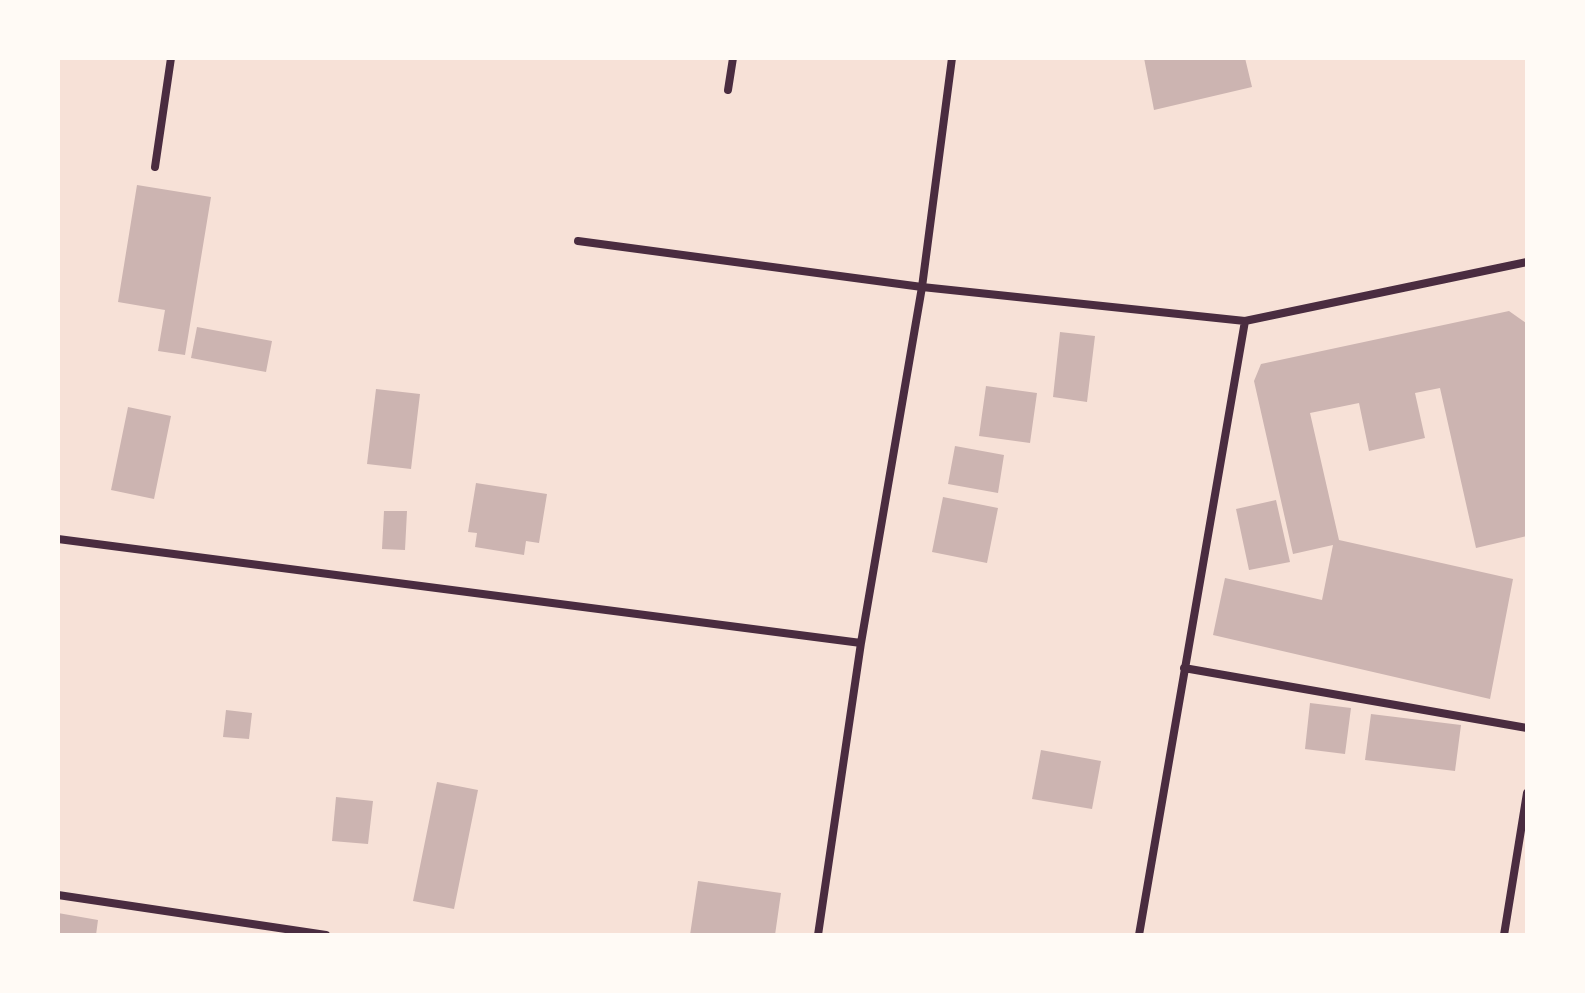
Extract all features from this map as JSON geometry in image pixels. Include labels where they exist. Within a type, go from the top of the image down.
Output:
[{"type":"street","points":[[155,167],[171,58]]},
{"type":"street","points":[[728,90],[733,58]]},
{"type":"street","points":[[818,935],[861,643],[922,287],[952,58]]},
{"type":"street","points":[[578,241],[922,287],[1245,321],[1527,262]]},
{"type":"street","points":[[1139,935],[1245,321]]},
{"type":"street","points":[[58,539],[861,643]]},
{"type":"street","points":[[1184,668],[1527,728]]},
{"type":"street","points":[[1504,935],[1527,793]]},
{"type":"street","points":[[58,895],[326,935]]},
{"type":"building","points":[[1144,58],[1245,58],[1252,87],[1154,110]]},
{"type":"building","points":[[137,185],[211,197],[185,355],[158,351],[165,310],[118,302]]},
{"type":"building","points":[[1509,311],[1526,323],[1527,329],[1527,536],[1476,548],[1440,388],[1415,393],[1425,438],[1369,451],[1359,403],[1310,413],[1339,540],[1513,579],[1490,699],[1213,635],[1225,578],[1322,600],[1333,545],[1293,554],[1254,381],[1261,364]]},
{"type":"building","points":[[197,327],[272,341],[266,372],[191,358]]},
{"type":"building","points":[[1060,332],[1095,336],[1087,402],[1053,397]]},
{"type":"building","points":[[986,386],[1037,393],[1030,443],[979,436]]},
{"type":"building","points":[[376,389],[420,394],[411,469],[367,464]]},
{"type":"building","points":[[128,407],[171,416],[154,499],[111,490]]},
{"type":"building","points":[[955,446],[1004,455],[998,493],[948,484]]},
{"type":"building","points":[[476,483],[547,494],[539,543],[526,541],[524,555],[475,547],[477,533],[468,532]]},
{"type":"building","points":[[943,497],[998,508],[987,563],[932,552]]},
{"type":"building","points":[[1276,500],[1290,562],[1249,570],[1236,509]]},
{"type":"building","points":[[384,511],[407,511],[405,550],[382,549]]},
{"type":"building","points":[[1310,703],[1351,708],[1345,754],[1305,749]]},
{"type":"building","points":[[226,710],[252,713],[249,739],[223,737]]},
{"type":"building","points":[[1371,714],[1461,725],[1455,771],[1365,760]]},
{"type":"building","points":[[1041,750],[1101,761],[1092,809],[1032,799]]},
{"type":"building","points":[[437,782],[478,790],[454,909],[413,901]]},
{"type":"building","points":[[336,797],[373,801],[368,844],[332,841]]},
{"type":"building","points":[[698,881],[781,893],[775,935],[690,935]]},
{"type":"building","points":[[58,913],[98,920],[96,935],[58,935]]}]
